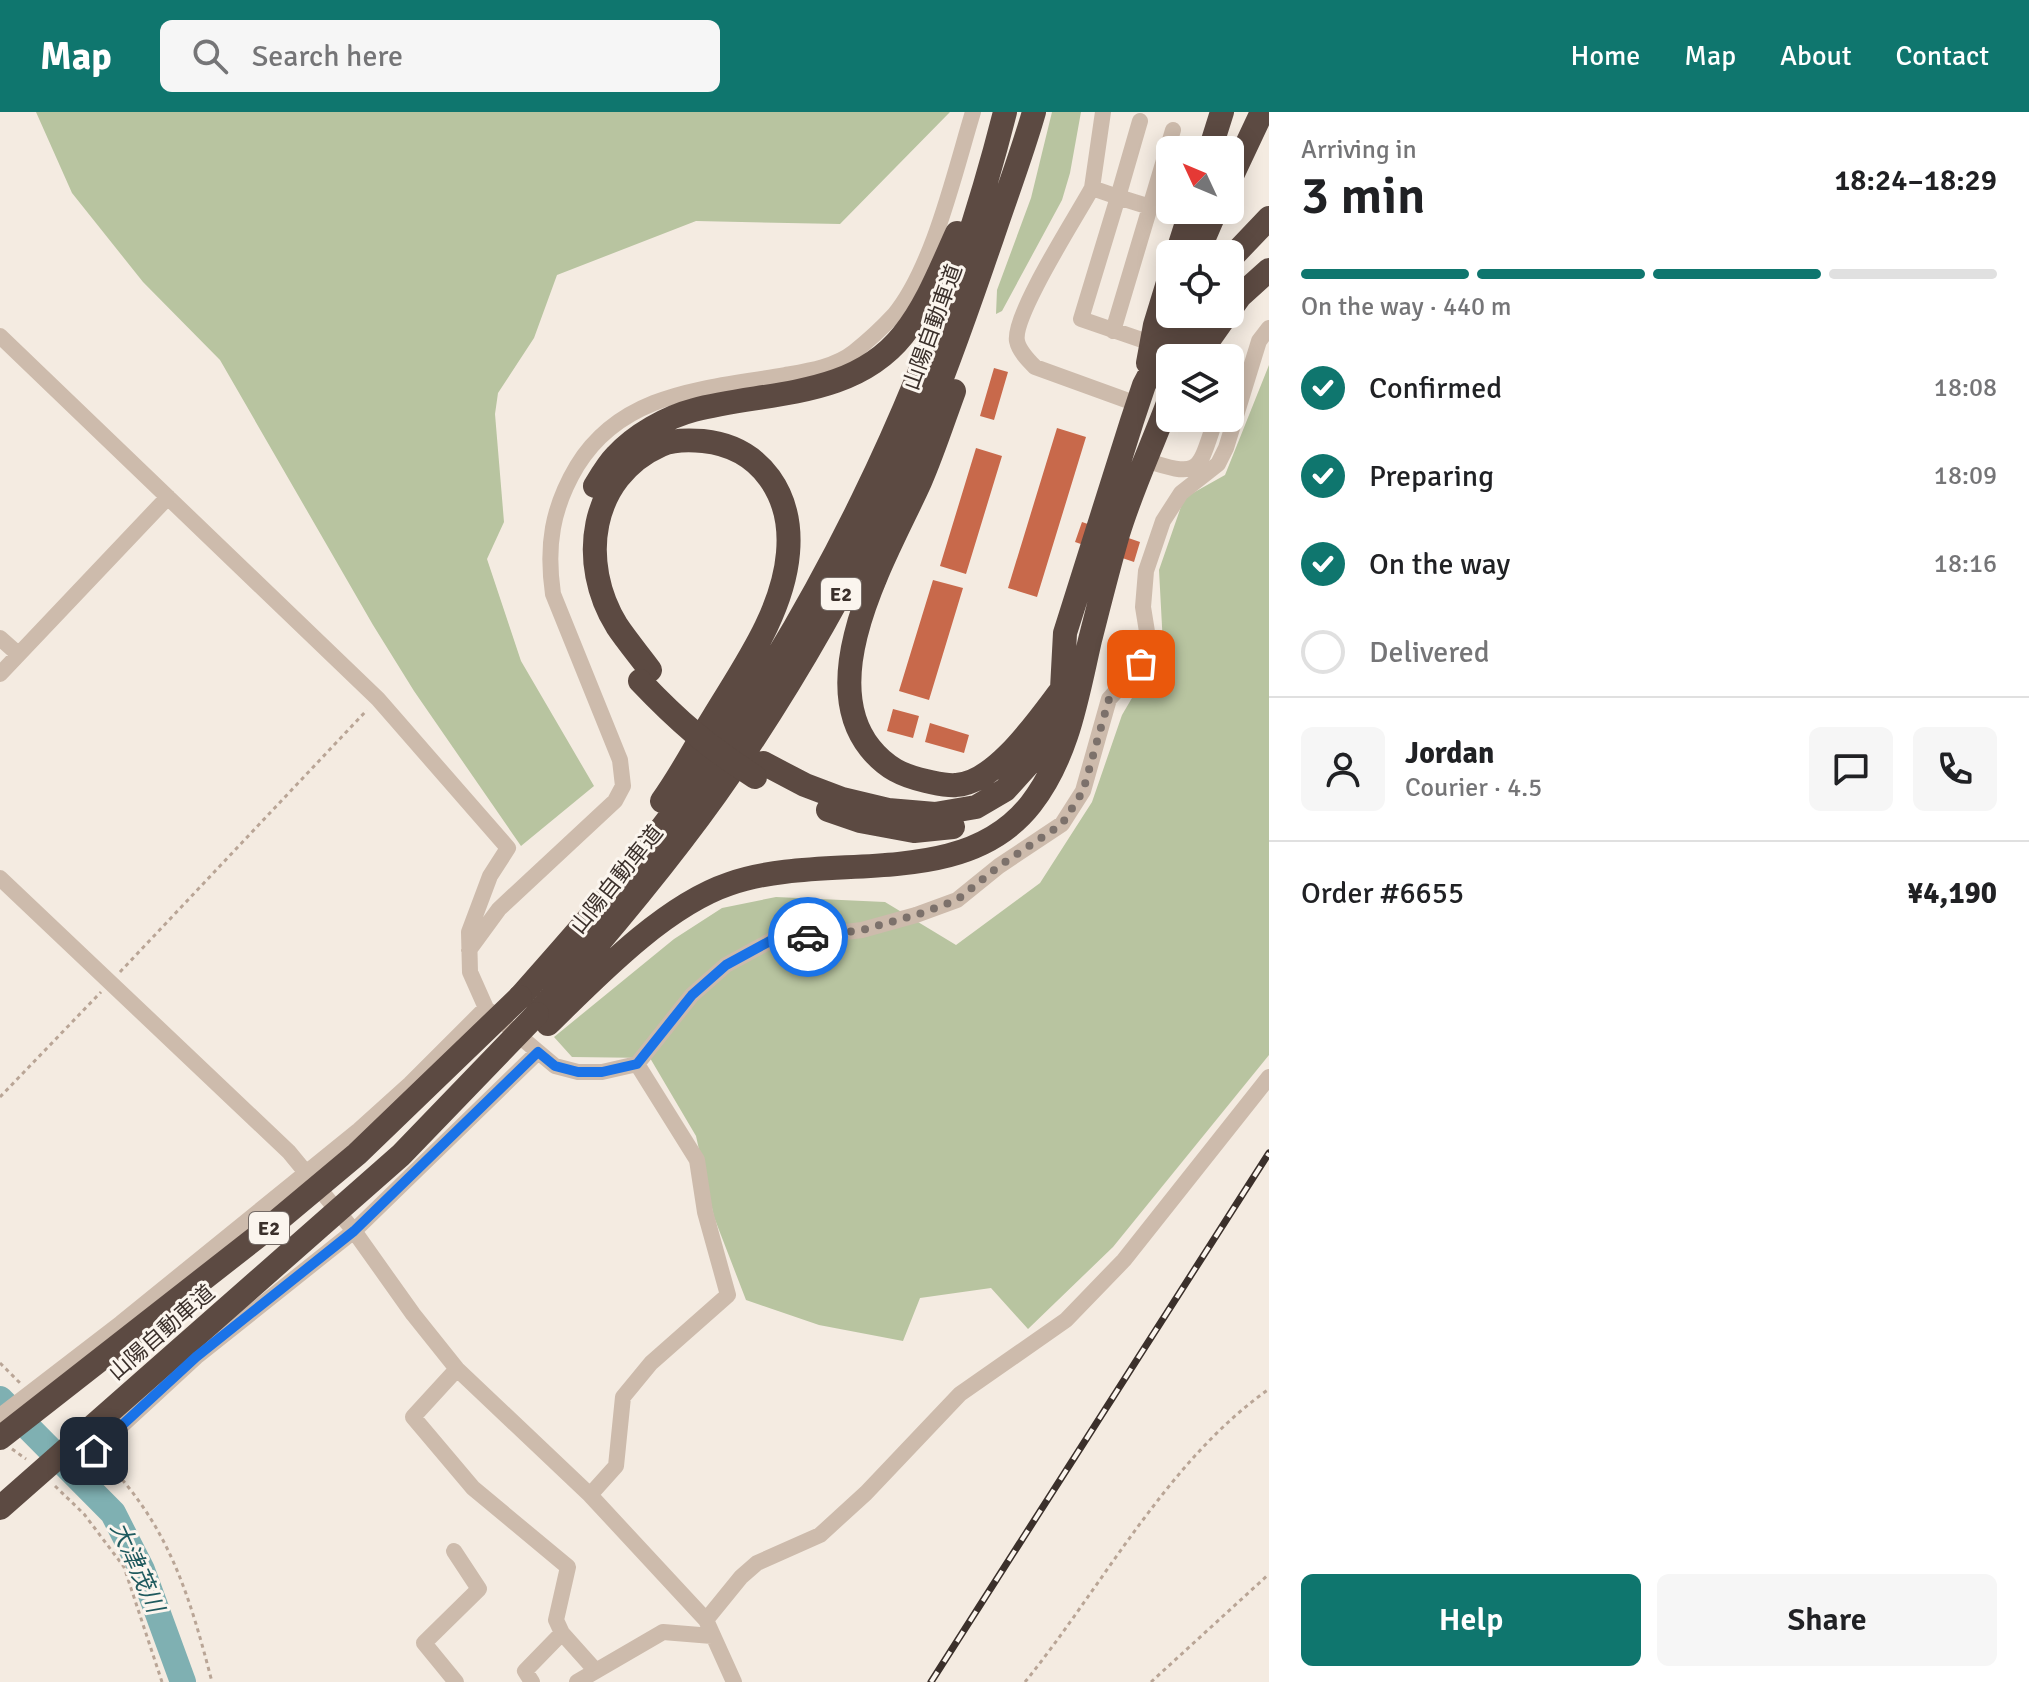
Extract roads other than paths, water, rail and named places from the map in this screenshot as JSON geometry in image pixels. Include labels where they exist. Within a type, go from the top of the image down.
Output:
[{"type":"highway","name":"山陽自動車道","points":[[3,1441],[535,1012],[591,916],[683,798],[765,676],[824,574],[875,472],[956,279],[989,178],[1005,112]]},
{"type":"highway","points":[[1214,136],[1222,112]]},
{"type":"highway","points":[[1244,150],[1262,112]]},
{"type":"highway","name":"山陽自動車道","points":[[0,1508],[401,1155],[623,916],[716,794],[787,686],[844,589],[887,506],[960,329],[1034,114]]},
{"type":"highway","points":[[1034,114],[1000,251],[956,383],[922,477],[862,611],[852,651],[850,701],[854,721],[862,737],[876,756],[894,771],[915,779],[959,785],[987,773],[1010,755],[1062,689]]},
{"type":"highway","points":[[989,178],[957,232],[930,293],[902,336],[878,358],[833,381],[809,389],[692,410],[648,430],[615,456],[592,490],[578,538],[584,583],[602,630],[645,675],[759,770],[806,802],[860,821],[914,831],[967,825],[996,814],[1049,776]]},
{"type":"highway","points":[[1244,244],[1269,218]]},
{"type":"highway","points":[[1244,292],[1269,270]]},
{"type":"highway","points":[[759,770],[842,799],[888,810],[935,814],[976,807],[1005,790],[1034,758],[1062,689],[1065,633],[1141,395],[1156,322]]},
{"type":"highway","points":[[1141,395],[1174,328]]},
{"type":"highway","points":[[535,1012],[606,968],[692,902],[728,884],[785,871],[918,863],[966,850],[1009,828],[1032,803],[1065,743],[1119,532],[1156,432]]},
{"type":"highway","points":[[535,1012],[754,650],[779,593],[788,554],[784,502],[768,475],[737,449],[694,441],[664,443],[638,458],[608,489],[596,522],[594,556],[601,589],[616,625],[645,675]]},
{"type":"street","points":[[469,950],[499,909],[615,801],[623,786],[620,760],[553,594],[549,567],[551,527],[573,473],[585,453],[607,428],[640,408],[684,393],[818,369],[850,355],[874,335],[895,313],[924,258],[942,217],[973,112]]},
{"type":"street","points":[[1103,112],[1092,188],[1022,313],[1016,339],[1035,367],[1141,395]]},
{"type":"street","points":[[1140,121],[1081,319],[1142,340]]},
{"type":"street","points":[[1113,331],[1173,130]]},
{"type":"street","points":[[1092,188],[1150,207]]},
{"type":"street","points":[[0,336],[378,699],[508,848],[478,901],[469,932],[470,972],[486,1008],[555,1066],[578,1072],[602,1072],[637,1064],[692,995],[726,965],[770,941],[862,930],[957,900],[999,866],[1062,824],[1083,791],[1109,699],[1141,664],[1149,644],[1143,607],[1146,571],[1163,521],[1181,493],[1218,464],[1259,341],[1269,328]]},
{"type":"street","points":[[1145,460],[1179,471],[1193,468],[1202,459],[1211,432]]},
{"type":"street","points":[[0,674],[168,497]]},
{"type":"street","points":[[0,638],[18,654]]},
{"type":"street","points":[[0,878],[289,1152],[354,1231],[457,1369],[590,1495],[709,1628],[734,1682]]},
{"type":"street","points":[[0,1416],[307,1172],[410,1084],[486,1008]]},
{"type":"street","points":[[94,1451],[196,1357],[354,1231],[538,1052]]},
{"type":"street","points":[[590,1495],[616,1466],[623,1397],[651,1363],[728,1295],[705,1212],[697,1160],[637,1064]]},
{"type":"street","points":[[709,1628],[741,1577],[757,1563],[820,1535],[866,1493],[960,1394],[1066,1320],[1124,1260],[1269,1077]]},
{"type":"street","points":[[457,1369],[413,1417],[473,1488],[568,1567],[556,1620],[562,1633],[596,1671]]},
{"type":"street","points":[[454,1551],[479,1589],[424,1643],[456,1682]]},
{"type":"street","points":[[577,1682],[663,1632],[709,1628]]},
{"type":"street","points":[[532,1682],[525,1671],[562,1633]]},
{"type":"waterway","name":"大津茂川","points":[[0,1399],[113,1513],[142,1570],[183,1682]]},
{"type":"railway","points":[[931,1682],[1269,1153]]}]
